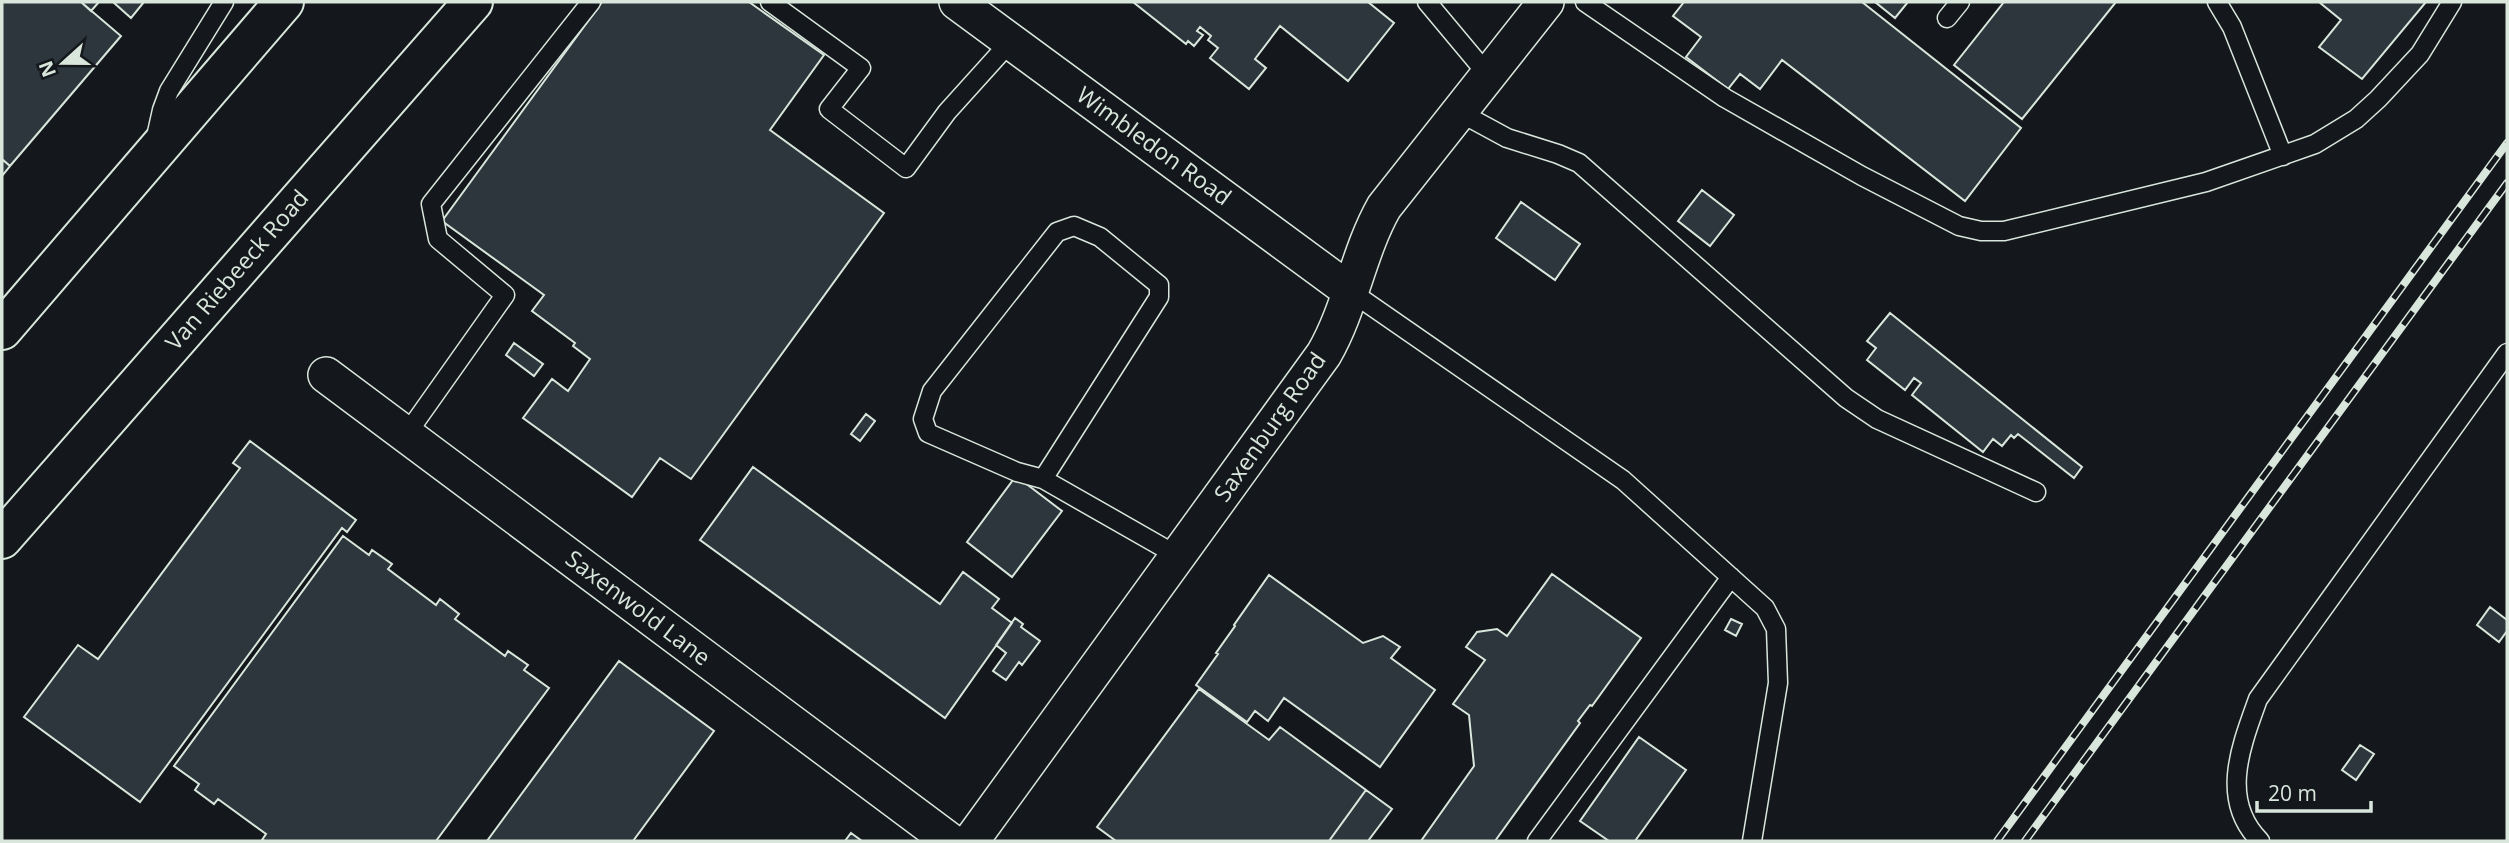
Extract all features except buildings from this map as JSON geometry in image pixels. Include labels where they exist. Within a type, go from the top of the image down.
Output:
[{"type":"main road","points":[[2,330],[284,2]]},
{"type":"main road","name":"Van Riebeeck Road","points":[[2,540],[473,2]]},
{"type":"street","name":"Wimbledon Road","points":[[957,2],[1350,291]]},
{"type":"street","name":"Saxenburg Road","points":[[971,841],[1324,354],[1344,315],[1373,227],[1384,207],[1546,2]]},
{"type":"street","name":"Saxenwold Lane","points":[[326,375],[950,841]]},
{"type":"lane","points":[[153,155],[162,110],[169,91],[224,2]]},
{"type":"lane","points":[[406,435],[505,295],[438,239],[431,204],[590,2]]},
{"type":"lane","points":[[770,2],[861,68],[830,109],[906,168],[947,112],[1011,41]]},
{"type":"lane","points":[[1427,2],[1488,75]]},
{"type":"lane","points":[[1585,2],[1725,98],[1862,176],[1959,226],[2004,231],[2206,182],[2315,144],[2356,119],[2378,99],[2420,54],[2452,2]]},
{"type":"lane","points":[[1947,18],[1960,2]]},
{"type":"lane","points":[[2217,2],[2232,27],[2283,156]]},
{"type":"lane","points":[[1459,112],[1507,138],[1579,163],[1846,398],[1877,419],[2036,492]]},
{"type":"lane","points":[[1043,480],[1159,297],[1159,285],[1100,237],[1074,226],[1057,232],[932,391],[923,419],[928,433],[936,438],[1043,480],[1178,556]]},
{"type":"lane","points":[[1350,291],[1623,480],[1765,608],[1776,629],[1779,683],[1752,841]]},
{"type":"lane","points":[[2260,841],[2244,817],[2237,800],[2235,774],[2245,733],[2258,699],[2507,353]]},
{"type":"lane","points":[[1537,841],[1731,577]]},
{"type":"railway","points":[[1997,841],[2507,143]]},
{"type":"railway","points":[[2025,841],[2507,183]]}]
